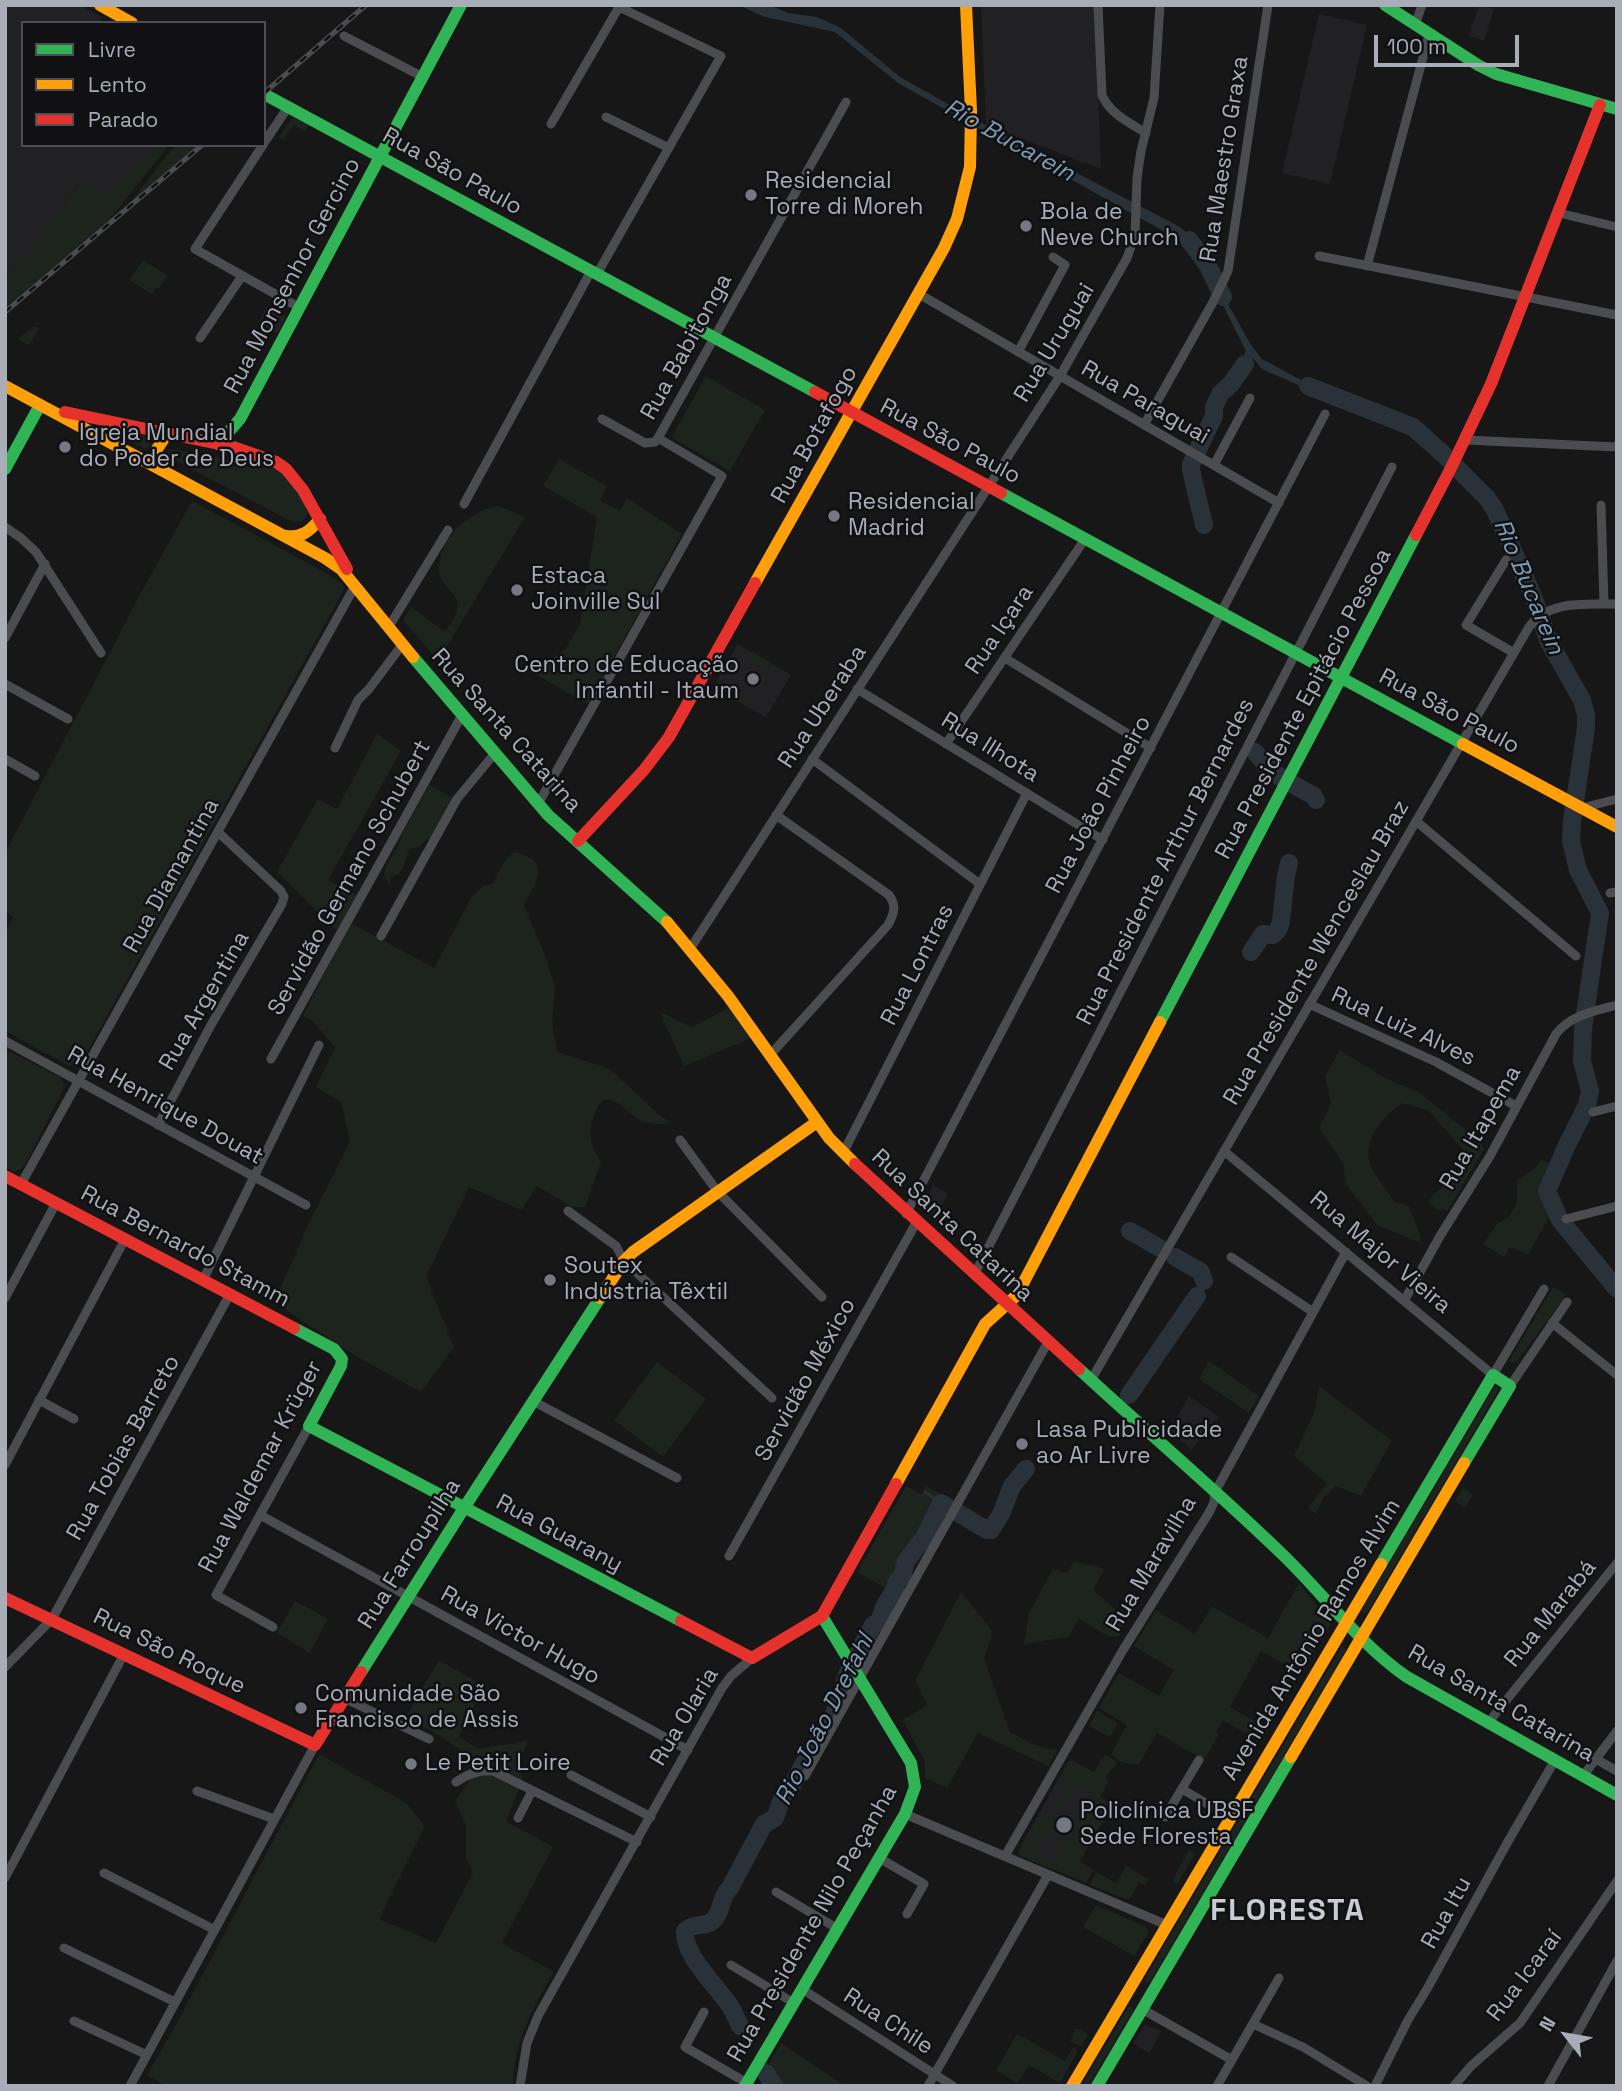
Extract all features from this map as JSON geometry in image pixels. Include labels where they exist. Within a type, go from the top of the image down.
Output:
[{"type":"street","points":[[100,5],[128,21]]},
{"type":"street","name":"Rua Monsenhor Gercino","points":[[218,444],[240,419],[461,5]]},
{"type":"street","name":"Rua Botafogo","points":[[578,841],[643,770],[669,737],[944,248],[957,219],[970,167],[971,111],[966,5]]},
{"type":"street","points":[[1098,5],[1102,95],[1105,103],[1114,111],[1146,133]]},
{"type":"street","name":"Rua Uruguai","points":[[988,486],[1060,376],[1133,243],[1137,178],[1156,79],[1160,5]]},
{"type":"street","name":"Rua Maestro Graxa","points":[[1144,425],[1213,302],[1224,281],[1230,261],[1268,5]]},
{"type":"street","points":[[1385,5],[1429,35],[1496,74],[1617,109]]},
{"type":"street","points":[[1415,26],[1422,5]]},
{"type":"street","points":[[464,504],[594,273],[721,56],[619,7],[551,124]]},
{"type":"street","points":[[1367,266],[1429,35]]},
{"type":"street","points":[[344,36],[423,78]]},
{"type":"street","name":"Rua São Paulo","points":[[266,95],[1617,827]]},
{"type":"street","name":"Rua Babitonga","points":[[538,804],[722,476],[658,438],[846,102]]},
{"type":"street","name":"Rua Presidente Epitácio Pessoa","points":[[1006,1305],[1017,1295],[1460,453],[1526,297],[1600,105]]},
{"type":"street","points":[[266,141],[288,107]]},
{"type":"street","points":[[606,117],[669,148]]},
{"type":"street","points":[[262,147],[195,249],[299,308]]},
{"type":"street","points":[[1559,213],[1617,227]]},
{"type":"street","points":[[1319,256],[1617,315]]},
{"type":"street","points":[[1018,352],[1065,265],[1052,257]]},
{"type":"street","points":[[200,338],[242,276]]},
{"type":"street","name":"Rua Paraguai","points":[[919,294],[1279,503]]},
{"type":"street","name":"Rua Santa Catarina","points":[[5,386],[334,563],[538,804],[657,910],[729,996],[817,1122],[843,1153],[911,1219],[1282,1554],[1361,1639],[1391,1666],[1617,1795]]},
{"type":"street","points":[[1214,465],[1250,398]]},
{"type":"street","points":[[5,469],[40,405]]},
{"type":"street","name":"Rua Santa Catarina","points":[[40,405],[218,444],[274,461],[287,470],[320,519],[355,586]]},
{"type":"street","name":"Rua João Pinheiro","points":[[911,1219],[1102,840],[1325,414]]},
{"type":"street","name":"Rua Monsenhor Gercino","points":[[240,419],[242,437],[252,453]]},
{"type":"street","points":[[602,419],[645,443],[655,442],[658,438]]},
{"type":"street","points":[[156,467],[157,445],[167,434]]},
{"type":"street","points":[[1466,440],[1617,447]]},
{"type":"street","name":"Rua Presidente Arthur Bernardes","points":[[974,1275],[1392,467]]},
{"type":"street","name":"Rua Uberaba","points":[[690,948],[988,486]]},
{"type":"street","points":[[1601,505],[1604,604]]},
{"type":"street","points":[[282,535],[301,536],[320,519]]},
{"type":"street","points":[[5,527],[29,544],[45,564],[101,653]]},
{"type":"street","points":[[388,628],[448,530]]},
{"type":"street","name":"Rua Içara","points":[[946,744],[1085,539]]},
{"type":"street","points":[[1506,560],[1466,625],[1514,653]]},
{"type":"street","points":[[5,638],[45,564]]},
{"type":"street","name":"Rua Diamantina","points":[[21,1184],[355,586]]},
{"type":"street","name":"Rua Presidente Wenceslau Braz","points":[[1091,1380],[1529,627],[1541,615],[1565,606],[1617,604]]},
{"type":"street","points":[[335,748],[358,701],[402,645]]},
{"type":"street","points":[[1004,658],[1151,748]]},
{"type":"street","points":[[5,684],[68,719]]},
{"type":"street","name":"Rua Ilhota","points":[[857,689],[1102,840]]},
{"type":"street","name":"Servidão Germano Schubert","points":[[271,1059],[462,715]]},
{"type":"street","points":[[381,936],[457,799],[495,753]]},
{"type":"street","points":[[5,759],[35,776]]},
{"type":"street","points":[[812,759],[980,884]]},
{"type":"street","name":"Rua Lontras","points":[[843,1153],[1027,793]]},
{"type":"street","points":[[1582,808],[1617,799]]},
{"type":"street","points":[[771,1054],[888,925],[894,912],[889,895],[776,815]]},
{"type":"street","points":[[1416,821],[1576,956]]},
{"type":"street","name":"Rua Argentina","points":[[158,1125],[284,897],[277,886],[218,832]]},
{"type":"street","name":"Rua Luiz Alves","points":[[1309,1004],[1436,1062],[1516,1106]]},
{"type":"street","name":"Rua Itapema","points":[[1404,1301],[1440,1236],[1490,1156],[1556,1034],[1577,1016],[1617,1005]]},
{"type":"street","name":"Rua Henrique Douat","points":[[5,1041],[306,1205]]},
{"type":"street","points":[[203,1280],[318,1045]]},
{"type":"street","points":[[1593,1112],[1617,1106]]},
{"type":"street","name":"Rua Farroupilha","points":[[130,2086],[314,1745],[624,1261],[717,1191],[817,1122]]},
{"type":"street","points":[[680,1140],[717,1191],[822,1297]]},
{"type":"street","name":"Rua Major Vieira","points":[[1224,1151],[1493,1375],[1510,1386]]},
{"type":"street","name":"Rua Bernardo Stamm","points":[[5,1175],[334,1349],[342,1359]]},
{"type":"street","points":[[5,1298],[56,1203]]},
{"type":"street","points":[[1566,1219],[1617,1206]]},
{"type":"street","points":[[568,1211],[616,1246],[624,1261],[772,1398]]},
{"type":"street","name":"Servidão México","points":[[729,1556],[911,1219]]},
{"type":"street","points":[[5,1465],[125,1239]]},
{"type":"street","name":"Rua Maravilha","points":[[1005,1856],[1123,1650],[1210,1511],[1214,1492],[1346,1252]]},
{"type":"street","points":[[1231,1257],[1313,1312]]},
{"type":"street","name":"Avenida Antônio Ramos Alvim","points":[[1072,2086],[1544,1289]]},
{"type":"street","name":"Rua Tobias Barreto","points":[[5,1667],[51,1619],[230,1294]]},
{"type":"street","name":"Avenida Antônio Ramos Alvim","points":[[1097,2086],[1510,1386],[1567,1302]]},
{"type":"street","name":"Rua Olaria","points":[[520,2086],[527,2043],[538,2016],[722,1688],[731,1676],[752,1658],[822,1616],[985,1324],[994,1313],[1006,1305]]},
{"type":"street","points":[[1552,1323],[1617,1375]]},
{"type":"street","points":[[805,1776],[854,1669],[953,1510],[1048,1342]]},
{"type":"street","name":"Rua Waldemar Krüger","points":[[273,1628],[216,1595],[309,1426],[341,1366],[342,1359]]},
{"type":"street","points":[[39,1400],[74,1419]]},
{"type":"street","points":[[533,1401],[677,1478]]},
{"type":"street","name":"Rua Guarany","points":[[309,1426],[752,1658]]},
{"type":"street","name":"Rua Victor Hugo","points":[[260,1515],[688,1750]]},
{"type":"street","name":"Rua Marabá","points":[[1488,1723],[1617,1563]]},
{"type":"street","name":"Rua São Roque","points":[[5,1598],[314,1745]]},
{"type":"street","name":"Rua Presidente Nilo Peçanha","points":[[746,2085],[905,1814],[915,1787],[911,1763],[822,1616]]},
{"type":"street","points":[[5,1878],[124,1654]]},
{"type":"street","points":[[344,1698],[429,1739]]},
{"type":"street","points":[[1583,1776],[1617,1731]]},
{"type":"street","points":[[1165,1817],[1199,1759]]},
{"type":"street","points":[[1596,1759],[1617,1772]]},
{"type":"street","name":"Rua Itu","points":[[1375,2086],[1408,2021],[1555,1760]]},
{"type":"street","points":[[1260,1768],[1271,1761],[1276,1762],[1279,1767],[1264,1795],[1265,1801]]},
{"type":"street","points":[[456,1782],[469,1774],[484,1770],[493,1771],[637,1842]]},
{"type":"street","points":[[571,1775],[651,1817]]},
{"type":"street","points":[[1182,1788],[1231,1818]]},
{"type":"street","points":[[197,1791],[274,1819]]},
{"type":"street","points":[[518,1818],[532,1791]]},
{"type":"street","points":[[905,1814],[1167,1925]]},
{"type":"street","points":[[879,1858],[924,1884],[908,1914]]},
{"type":"street","points":[[104,1873],[215,1930]]},
{"type":"street","points":[[928,2086],[1048,1875]]},
{"type":"street","name":"Rua Icaraí","points":[[1454,2086],[1471,2066],[1520,2023],[1617,1881]]},
{"type":"street","points":[[776,1892],[838,1929]]},
{"type":"street","points":[[64,1948],[176,2002]]},
{"type":"street","points":[[1548,2086],[1617,1961]]},
{"type":"street","points":[[731,1965],[794,2003]]},
{"type":"street","points":[[1217,2086],[1279,1978]]},
{"type":"street","name":"Rua Chile","points":[[802,1989],[953,2086]]},
{"type":"street","points":[[1142,2009],[1232,2060]]},
{"type":"street","points":[[705,2012],[685,2047],[746,2085]]},
{"type":"street","points":[[74,2021],[147,2055]]},
{"type":"street","points":[[1253,2024],[1303,2047],[1367,2086]]},
{"type":"shaded area","points":[[5,5],[79,5],[102,17],[101,21],[21,21],[21,147],[157,147],[107,195],[80,181],[44,235],[5,275]]},
{"type":"shaded area","points":[[981,5],[1095,5],[1101,169],[986,125]]},
{"type":"shaded area","points":[[1479,5],[1494,9],[1484,41],[1469,36]]},
{"type":"shaded area","points":[[1319,14],[1367,25],[1330,184],[1282,173]]},
{"type":"shaded area","points":[[293,117],[309,125],[305,132],[293,125],[284,140],[279,137]]},
{"type":"shaded area","points":[[157,147],[167,147],[110,219],[5,308],[5,275],[44,235],[81,180],[107,195]]},
{"type":"shaded area","points":[[173,147],[196,147],[127,207]]},
{"type":"shaded area","points":[[143,260],[168,276],[152,294],[129,280]]},
{"type":"shaded area","points":[[267,306],[286,317],[277,334],[258,323]]},
{"type":"shaded area","points":[[34,326],[39,328],[29,345],[18,339]]},
{"type":"shaded area","points":[[706,376],[765,410],[730,471],[672,436]]},
{"type":"shaded area","points":[[116,430],[158,438],[151,442],[147,450],[115,432]]},
{"type":"shaded area","points":[[170,449],[276,470],[296,491],[307,515],[300,522],[290,521],[167,456]]},
{"type":"shaded area","points":[[559,459],[607,486],[600,500],[620,511],[627,498],[682,534],[588,704],[531,672],[565,650],[580,624],[597,517],[543,486]]},
{"type":"shaded area","points":[[192,501],[323,571],[345,588],[82,1061],[69,1066],[5,1031],[5,932],[13,917],[5,911],[5,853]]},
{"type":"shaded area","points":[[498,506],[525,517],[438,661],[403,620],[411,607],[445,632],[454,618],[457,601],[441,578],[439,570],[443,548],[466,520]]},
{"type":"shaded area","name":"Centro de Educação Infantil - Itaum","points":[[738,644],[791,675],[766,717],[713,687]]},
{"type":"shaded area","points":[[753,652],[775,665],[770,673],[748,660]]},
{"type":"shaded area","points":[[729,684],[755,700],[749,708],[723,693]]},
{"type":"shaded area","points":[[377,734],[401,751],[328,880],[360,897],[347,921],[434,968],[471,898],[483,886],[492,884],[504,862],[514,852],[526,856],[534,861],[538,873],[524,906],[555,987],[552,1023],[557,1052],[610,1069],[671,1123],[644,1122],[617,1103],[604,1100],[594,1116],[591,1135],[601,1162],[585,1207],[572,1207],[537,1186],[521,1210],[469,1187],[426,1277],[454,1347],[421,1392],[359,1358],[274,1302],[309,1223],[350,1142],[341,1102],[316,1087],[335,1047],[312,1020],[303,1016],[343,937],[277,872],[318,799],[337,809]]},
{"type":"shaded area","points":[[429,785],[455,799],[434,837],[419,847],[409,849],[402,870],[391,877],[389,885],[384,874],[387,864]]},
{"type":"shaded area","points":[[730,1007],[752,1038],[684,1066],[660,1012],[692,1027]]},
{"type":"shaded area","points":[[5,1049],[61,1078],[65,1086],[25,1165],[14,1172],[5,1167]]},
{"type":"shaded area","points":[[1340,1050],[1385,1078],[1420,1093],[1479,1141],[1484,1149],[1448,1210],[1438,1210],[1429,1203],[1430,1200],[1455,1175],[1466,1153],[1428,1110],[1402,1103],[1388,1114],[1376,1129],[1369,1146],[1370,1164],[1395,1202],[1409,1206],[1421,1243],[1377,1225],[1345,1183],[1344,1165],[1319,1128],[1331,1104],[1325,1076]]},
{"type":"shaded area","points":[[1541,1160],[1554,1164],[1540,1194],[1551,1214],[1528,1255],[1510,1247],[1504,1257],[1483,1244],[1498,1223],[1509,1217],[1517,1202],[1517,1180],[1534,1169]]},
{"type":"shaded area","points":[[933,1185],[948,1194],[935,1217],[925,1211],[923,1205]]},
{"type":"shaded area","points":[[1553,1287],[1566,1294],[1517,1361],[1512,1363],[1509,1361]]},
{"type":"shaded area","points":[[1209,1361],[1259,1396],[1249,1413],[1199,1379]]},
{"type":"shaded area","points":[[657,1362],[706,1399],[663,1457],[614,1420]]},
{"type":"shaded area","points":[[1319,1386],[1392,1441],[1361,1496],[1336,1486],[1323,1499],[1316,1514],[1308,1508],[1327,1483],[1294,1456],[1314,1413]]},
{"type":"shaded area","points":[[1495,1386],[1499,1388],[1498,1391],[1368,1612],[1363,1613],[1362,1609]]},
{"type":"shaded area","points":[[1189,1396],[1219,1417],[1191,1450],[1170,1430]]},
{"type":"shaded area","points":[[906,1486],[921,1494],[926,1486],[949,1499],[896,1594],[857,1572]]},
{"type":"shaded area","points":[[1463,1487],[1473,1495],[1465,1507],[1455,1501]]},
{"type":"shaded area","points":[[1074,1561],[1105,1569],[1093,1590],[1125,1618],[1120,1636],[1110,1637],[1079,1619],[1068,1637],[1024,1644],[1029,1613],[1053,1569],[1067,1573]]},
{"type":"shaded area","points":[[1299,1583],[1331,1624],[1302,1674],[1261,1651],[1230,1707],[1269,1729],[1261,1742],[1223,1720],[1216,1732],[1219,1734],[1204,1760],[1157,1733],[1139,1764],[1124,1762],[1111,1754],[1127,1725],[1099,1708],[1119,1673],[1159,1696],[1174,1670],[1134,1646],[1156,1610],[1195,1634],[1212,1606],[1268,1638]]},
{"type":"shaded area","points":[[961,1592],[993,1632],[984,1658],[1010,1732],[1032,1744],[1057,1751],[1048,1766],[978,1733],[947,1788],[925,1778],[925,1762],[903,1720],[927,1705],[915,1681]]},
{"type":"shaded area","points":[[295,1601],[328,1619],[310,1653],[277,1633]]},
{"type":"shaded area","points":[[1342,1646],[1345,1652],[1150,1982],[1145,1982],[1145,1978]]},
{"type":"shaded area","points":[[439,1660],[484,1686],[459,1737],[479,1749],[528,1741],[518,1766],[523,1780],[506,1821],[553,1847],[502,1943],[554,1972],[520,2041],[513,2086],[166,2086],[147,2075],[319,1754],[406,1803],[425,1826],[379,1919],[436,1943],[473,1873],[466,1857],[466,1826],[455,1801],[478,1770],[455,1746],[406,1717]]},
{"type":"shaded area","points":[[1097,1711],[1118,1723],[1110,1737],[1089,1726]]},
{"type":"shaded area","points":[[1105,1754],[1117,1763],[1105,1778],[1109,1781],[1100,1797],[1113,1805],[1080,1861],[1094,1870],[1086,1883],[1019,1855],[1018,1852],[1039,1814],[1055,1824],[1046,1839],[1039,1835],[1031,1849],[1053,1861],[1096,1795],[1061,1774],[1070,1759],[1094,1772]]},
{"type":"shaded area","points":[[1061,1774],[1096,1795],[1052,1869],[1019,1855],[1018,1852]]},
{"type":"shaded area","points":[[1066,1785],[1075,1790],[1063,1810],[1056,1806],[1054,1809],[1053,1808]]},
{"type":"shaded area","points":[[1189,1850],[1195,1854],[1177,1884],[1172,1881]]},
{"type":"shaded area","points":[[1126,1866],[1149,1879],[1145,1885],[1139,1882],[1129,1900],[1090,1885],[1097,1872],[1116,1883]]},
{"type":"shaded area","points":[[1096,1905],[1146,1927],[1148,1933],[1134,1956],[1083,1927]]},
{"type":"shaded area","points":[[1129,2006],[1133,2007],[1133,2011],[1088,2086],[1081,2086]]},
{"type":"shaded area","points":[[1145,2025],[1162,2031],[1149,2053],[1133,2043]]},
{"type":"shaded area","points":[[1076,2029],[1088,2034],[1081,2047],[1070,2041]]},
{"type":"shaded area","points":[[1017,2034],[1065,2061],[1073,2047],[1078,2051],[1060,2083],[1029,2065],[1018,2083],[996,2070]]},
{"type":"shaded area","points":[[781,2043],[845,2086],[768,2086],[762,2075]]},
{"type":"water","points":[[738,5],[769,5],[788,13],[817,17],[841,28],[900,77],[987,126],[1180,227],[1190,236],[1251,345],[1262,359],[1330,396],[1325,397],[1262,369],[1253,358],[1231,384],[1246,351],[1208,275],[1185,243],[898,83],[835,32],[765,17]]},
{"type":"waterway","name":"Rio Bucarein","points":[[1189,240],[1207,264],[1223,297]]},
{"type":"waterway","name":"Rio João Drefahl","points":[[1204,525],[1191,464],[1214,416],[1214,407],[1220,394],[1245,364]]},
{"type":"waterway","name":"Rio Bucarein","points":[[1308,386],[1413,427],[1487,498],[1495,510],[1533,596],[1549,642],[1582,700],[1586,728],[1571,841],[1578,870],[1600,913],[1583,1028],[1582,1061],[1590,1091],[1587,1105],[1547,1191],[1560,1220],[1617,1289]]},
{"type":"waterway","name":"Rio João Drefahl","points":[[1255,752],[1282,778]]},
{"type":"waterway","name":"Rio João Drefahl","points":[[1292,784],[1314,796],[1316,800]]},
{"type":"waterway","name":"Rio João Drefahl","points":[[1251,952],[1263,934],[1273,935],[1278,930],[1289,863]]},
{"type":"waterway","name":"Rio João Drefahl","points":[[1130,1231],[1158,1247]]},
{"type":"waterway","name":"Rio João Drefahl","points":[[1175,1257],[1201,1272],[1204,1281]]},
{"type":"waterway","name":"Rio João Drefahl","points":[[1129,1395],[1197,1296]]},
{"type":"waterway","name":"Rio João Drefahl","points":[[740,2026],[730,2006],[689,1950],[685,1931],[715,1919],[724,1896],[764,1824],[775,1818],[784,1793],[793,1784],[835,1712],[848,1672],[873,1625],[879,1622],[897,1581],[902,1577],[906,1561],[924,1538],[941,1503],[991,1530],[1001,1514],[1012,1486],[1026,1469]]},
{"type":"waterway","points":[[925,1492],[941,1503]]},
{"type":"waterway","name":"Rio João Drefahl","points":[[766,2073],[774,2086]]},
{"type":"railway","points":[[266,91],[366,5]]},
{"type":"railway","points":[[5,312],[200,147]]},
{"type":"traffic: fast","points":[[218,444],[240,419],[461,5]]},
{"type":"traffic: fast","points":[[1385,5],[1496,74],[1617,109]]},
{"type":"traffic: fast","points":[[266,95],[815,392]]},
{"type":"traffic: fast","points":[[5,469],[40,405]]},
{"type":"traffic: fast","points":[[1001,493],[1463,744]]},
{"type":"traffic: fast","points":[[1160,1022],[1416,535]]},
{"type":"traffic: fast","points":[[413,657],[548,815],[667,922]]},
{"type":"traffic: fast","points":[[361,1672],[600,1298]]},
{"type":"traffic: fast","points":[[294,1328],[334,1349],[342,1359],[341,1366],[309,1426],[681,1621]]},
{"type":"traffic: fast","points":[[1079,1369],[1297,1569],[1357,1634],[1389,1664],[1407,1677],[1617,1795]]},
{"type":"traffic: fast","points":[[1381,1564],[1493,1375],[1510,1386],[1464,1463]]},
{"type":"traffic: fast","points":[[745,2086],[905,1814],[915,1787],[911,1763],[822,1616]]},
{"type":"traffic: fast","points":[[1097,2086],[1291,1757]]},
{"type":"traffic: slow","points":[[100,5],[128,21]]},
{"type":"traffic: slow","points":[[755,583],[944,248],[957,219],[970,167],[971,111],[966,5]]},
{"type":"traffic: slow","points":[[5,386],[325,558],[341,569],[413,657]]},
{"type":"traffic: slow","points":[[156,467],[157,449],[167,434]]},
{"type":"traffic: slow","points":[[286,536],[305,533],[320,519]]},
{"type":"traffic: slow","points":[[1463,744],[1617,827]]},
{"type":"traffic: slow","points":[[667,922],[728,996],[829,1138],[855,1164]]},
{"type":"traffic: slow","points":[[896,1484],[985,1324],[1017,1295],[1160,1022]]},
{"type":"traffic: slow","points":[[600,1298],[633,1252],[817,1122]]},
{"type":"traffic: slow","points":[[1291,1757],[1464,1463]]},
{"type":"traffic: slow","points":[[1072,2086],[1381,1564]]},
{"type":"traffic: jam","points":[[1416,535],[1491,384],[1600,105]]},
{"type":"traffic: jam","points":[[815,392],[1001,493]]},
{"type":"traffic: jam","points":[[65,412],[233,447],[276,462],[286,469],[303,490],[347,569]]},
{"type":"traffic: jam","points":[[578,841],[644,770],[669,737],[755,583]]},
{"type":"traffic: jam","points":[[855,1164],[1079,1369]]},
{"type":"traffic: jam","points":[[5,1176],[294,1328]]},
{"type":"traffic: jam","points":[[681,1621],[752,1658],[822,1616],[896,1484]]},
{"type":"traffic: jam","points":[[5,1598],[315,1745],[361,1672]]},
{"type":"place","name":"Residencial Torre di Moreh","points":[[751,195]]},
{"type":"place","name":"Bola de Neve Church","points":[[1026,226]]},
{"type":"place","name":"Igreja Mundial do Poder de Deus","points":[[65,447]]},
{"type":"place","name":"Residencial Madrid","points":[[834,516]]},
{"type":"place","name":"Estaca Joinville Sul","points":[[517,590]]},
{"type":"place","name":"Centro de Educação Infantil - Itaum","points":[[753,679]]},
{"type":"place","name":"Soutex Indústria Têxtil","points":[[550,1280]]},
{"type":"place","name":"Lasa Publicidade ao Ar Livre","points":[[1022,1444]]},
{"type":"place","name":"Comunidade São Francisco de Assis","points":[[301,1708]]},
{"type":"place","name":"Le Petit Loire","points":[[411,1764]]},
{"type":"place","name":"Policlínica UBSF Sede Floresta","points":[[1064,1825]]},
{"type":"district","name":"FLORESTA","points":[[1288,1912]]}]
